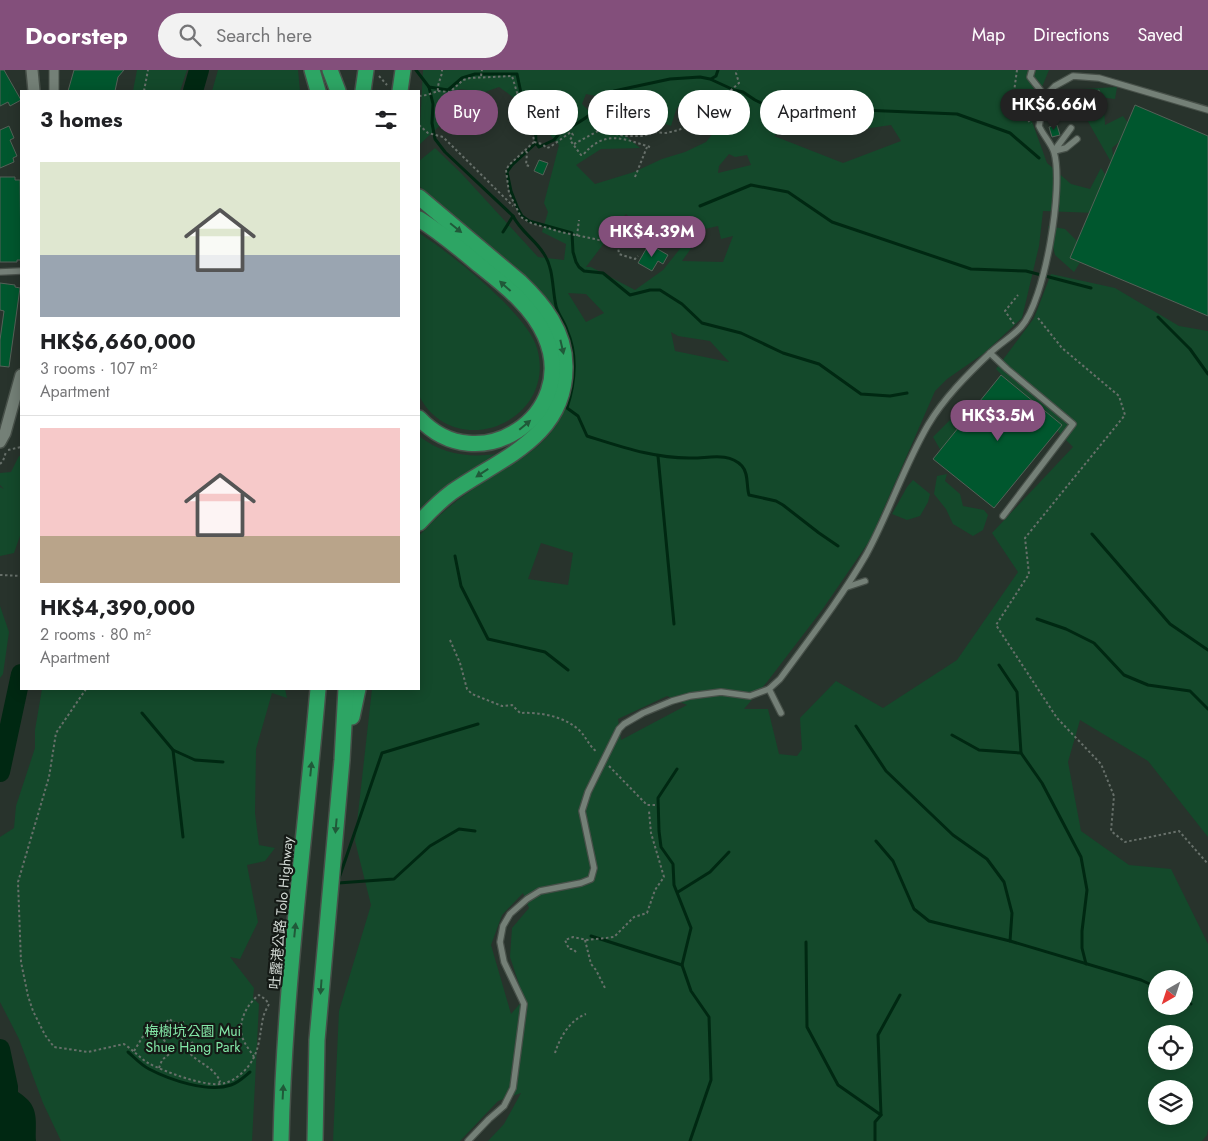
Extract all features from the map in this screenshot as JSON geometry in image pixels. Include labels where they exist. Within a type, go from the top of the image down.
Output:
[{"type":"highway","points":[[312,70],[318,90]]},
{"type":"highway","points":[[330,70],[338,90]]},
{"type":"highway","points":[[362,90],[366,70]]},
{"type":"highway","points":[[400,90],[403,70]]},
{"type":"highway","points":[[420,198],[520,282],[535,297],[549,314],[557,329],[565,362],[565,379],[558,404],[540,432],[527,444],[452,493],[435,506],[420,522]]},
{"type":"highway","points":[[420,219],[463,251],[506,287],[527,308],[546,338],[552,355],[552,368],[548,390],[535,415],[522,428],[497,441],[472,444],[458,442],[433,431],[420,419]]},
{"type":"highway","name":"吐露港公路 Tolo Highway","points":[[281,1141],[294,940],[318,690]]},
{"type":"highway","points":[[315,1141],[317,1040],[342,760],[346,690]]},
{"type":"highway","points":[[342,760],[358,690]]},
{"type":"street","points":[[32,70],[34,90]]},
{"type":"street","points":[[54,70],[54,90]]},
{"type":"street","points":[[3,446],[20,379]]},
{"type":"lane","points":[[1032,70],[1030,77],[1045,96]]},
{"type":"lane","points":[[468,1141],[504,1106],[513,1088],[524,1004],[504,962],[500,942],[503,926],[510,914],[527,898],[540,891],[581,883],[591,879],[594,868],[582,811],[588,792],[619,729],[643,713],[672,701],[690,696],[721,692],[750,696],[769,689],[780,679],[846,587],[867,553],[929,423],[951,393],[990,353],[1022,327],[1037,297],[1045,269],[1057,198],[1054,151],[1039,126],[1045,96],[1055,86],[1074,76],[1099,78],[1208,110]]},
{"type":"lane","points":[[1054,151],[1071,128]]},
{"type":"lane","points":[[1054,151],[1066,148],[1077,139]]},
{"type":"lane","points":[[0,272],[20,272]]},
{"type":"lane","points":[[990,353],[1073,424],[1003,516]]},
{"type":"lane","points":[[846,587],[865,581]]},
{"type":"lane","points":[[769,689],[781,713]]},
{"type":"path","points":[[144,90],[148,70]]},
{"type":"path","points":[[374,70],[392,90]]},
{"type":"path","points":[[438,90],[437,86],[442,76],[442,70]]},
{"type":"path","points":[[481,76],[482,70]]},
{"type":"path","points":[[574,144],[598,130],[626,136],[643,136],[654,132],[666,133],[679,130],[690,123],[709,104],[729,92],[739,83],[737,70]]},
{"type":"path","points":[[1017,70],[1013,99],[1036,130],[1043,133]]},
{"type":"path","points":[[452,90],[463,80],[481,76],[512,76],[519,99],[531,116],[534,142],[506,170],[506,181],[520,217],[526,221],[618,247]]},
{"type":"path","points":[[420,96],[435,92]]},
{"type":"path","points":[[420,126],[428,133],[443,137],[515,207]]},
{"type":"path","points":[[534,142],[550,147],[571,132],[573,134],[570,140],[581,155],[592,144],[602,139],[615,138],[648,147],[635,176]]},
{"type":"path","points":[[526,151],[526,165],[529,166]]},
{"type":"path","points":[[574,235],[579,220]]},
{"type":"path","points":[[627,223],[616,220],[617,228],[629,230]]},
{"type":"path","points":[[629,220],[627,223],[629,230],[627,236],[618,247],[619,254],[634,259],[638,256]]},
{"type":"path","points":[[1012,321],[1005,311],[1018,295]]},
{"type":"path","points":[[1031,310],[1062,348],[1119,396],[1125,415],[1025,538],[1030,574],[996,625],[1057,718],[1101,764],[1114,796],[1111,831],[1125,842],[1179,831],[1208,864]]},
{"type":"path","points":[[3,446],[20,447]]},
{"type":"path","points":[[0,575],[20,576]]},
{"type":"path","points":[[450,640],[468,689],[472,694],[502,706],[512,705],[520,712],[536,713],[565,721],[579,729],[587,743],[597,752]]},
{"type":"path","points":[[85,690],[56,732],[50,777],[18,882],[22,962],[28,996],[33,1011],[45,1035],[54,1047],[88,1052],[124,1044],[146,1062],[159,1068],[186,1078],[218,1084],[225,1083],[244,1072],[254,1057],[260,1042],[263,1017],[269,1004],[259,995],[251,1001],[244,1015],[242,1032],[246,1045],[254,1057]]},
{"type":"path","points":[[609,765],[646,805],[655,805]]},
{"type":"path","points":[[576,952],[573,949],[569,949],[565,940],[573,937],[585,940],[614,937],[634,918],[647,913],[650,908],[655,890],[664,876],[651,833],[649,811]]},
{"type":"path","points":[[585,940],[591,964],[606,990]]},
{"type":"path","points":[[555,1053],[564,1033],[576,1017],[586,1014]]},
{"type":"path","points":[[158,1033],[169,1019],[179,1024],[182,1031],[182,1041],[189,1045]]},
{"type":"path","points":[[134,1051],[151,1021]]},
{"type":"path","points":[[179,1024],[184,1022]]},
{"type":"path","points":[[150,1025],[173,1051],[162,1060],[159,1068]]},
{"type":"path","points":[[193,1042],[189,1045],[188,1051],[216,1073],[220,1081],[218,1084]]},
{"type":"green space","points":[[137,70],[187,70],[180,90],[133,90]]},
{"type":"green space","points":[[218,70],[298,70],[300,90],[212,90]]},
{"type":"green space","points":[[423,70],[1049,70],[1030,116],[1047,163],[1071,184],[1090,189],[1101,168],[1110,182],[1096,213],[1043,211],[1039,246],[1022,318],[983,354],[947,379],[935,391],[870,540],[822,610],[744,709],[768,709],[779,754],[797,756],[802,749],[800,718],[836,681],[883,708],[957,660],[1018,572],[992,533],[1073,447],[996,369],[1034,318],[1051,274],[1115,288],[1179,326],[1208,331],[1208,837],[1148,761],[1080,720],[1068,762],[1081,831],[1129,865],[1171,869],[1208,944],[1208,1129],[1207,1135],[1202,1141],[488,1141],[504,1124],[521,1093],[498,1101],[460,1141],[333,1141],[339,1011],[371,905],[355,841],[372,690],[420,690],[420,535],[456,501],[530,453],[539,445],[556,426],[564,411],[572,386],[574,364],[571,343],[564,325],[554,308],[526,277],[420,187],[420,160],[435,148],[461,173],[538,257],[564,260],[566,244],[542,232],[548,212],[544,203],[559,145],[550,135],[578,135],[578,90],[508,90],[508,93],[499,87],[491,90],[435,90],[435,130],[420,144]],"holes":[[[588,90],[668,90],[668,125],[671,126],[678,107],[678,90],[750,90],[750,135],[712,135],[706,142],[685,152],[662,159],[634,172],[595,184],[576,165],[601,149],[640,148],[624,135],[588,135],[588,110],[582,104],[586,94],[588,94]],[[729,154],[735,157],[747,155],[751,165],[718,173],[719,166]],[[626,214],[641,230],[687,227],[683,245],[663,270],[635,290],[591,267],[586,267]],[[718,226],[721,239],[733,236],[723,262],[682,261],[705,229]],[[568,293],[586,294],[604,313],[586,322]],[[671,332],[678,336],[710,341],[729,362],[675,351]],[[541,543],[573,553],[568,585],[528,579]],[[667,696],[687,705],[621,740],[618,719]],[[523,893],[529,908],[512,928],[510,957],[524,999],[511,1014],[491,945],[502,915]]]},
{"type":"green space","points":[[1117,87],[1115,99],[1073,94],[1082,89]]},
{"type":"green space","points":[[1104,108],[1105,125],[1123,116],[1133,130],[1112,148],[1115,169],[1086,118]]},
{"type":"green space","points":[[1048,226],[1065,229],[1087,251],[1074,272],[1055,255]]},
{"type":"green space","points":[[420,234],[449,254],[486,285],[519,318],[537,348],[539,374],[532,396],[518,413],[499,425],[478,430],[456,427],[435,416],[420,397]]},
{"type":"green space","points":[[954,416],[967,431],[945,458],[933,437]]},
{"type":"green space","points":[[420,437],[446,451],[465,455],[496,454],[446,486],[420,509]]},
{"type":"green space","points":[[20,456],[20,536],[14,553],[0,556],[0,487],[4,489],[0,485],[0,473],[11,472]]},
{"type":"green space","points":[[947,474],[945,481],[960,494],[963,506],[984,510],[988,515],[983,530],[973,536],[953,524],[946,509],[934,494],[937,476]]},
{"type":"green space","points":[[913,480],[930,494],[920,516],[907,520],[892,514]]},
{"type":"green space","points":[[0,606],[9,632],[3,674],[0,678]]},
{"type":"green space","name":"梅樹坑公園 Mui Shue Hang Park","points":[[42,690],[285,690],[287,698],[272,693],[256,749],[255,813],[259,845],[275,848],[265,861],[247,865],[258,922],[240,959],[230,957],[254,988],[253,998],[259,1004],[252,1141],[61,1141],[43,1103],[19,1039],[0,1002],[0,837],[14,828],[16,806],[35,748],[35,730]]},
{"type":"shaded area","points":[[8,1087],[19,1092],[34,1109],[36,1141],[0,1141],[0,1093]]},
{"type":"building","points":[[0,70],[4,70],[20,101],[10,106],[8,102],[0,106]]},
{"type":"building","points":[[74,70],[124,70],[118,77],[115,90],[68,90]]},
{"type":"building","points":[[1099,90],[1105,105],[1076,118],[1070,103]]},
{"type":"building","points":[[1135,105],[1208,136],[1208,316],[1070,258]]},
{"type":"building","points":[[1057,125],[1060,135],[1052,137],[1049,127]]},
{"type":"building","points":[[9,126],[14,138],[10,140],[17,156],[13,158],[14,162],[0,168],[0,130]]},
{"type":"building","points":[[539,160],[548,163],[543,175],[534,171]]},
{"type":"building","points":[[0,177],[15,177],[15,180],[20,180],[20,260],[17,260],[17,262],[0,262]]},
{"type":"building","points":[[649,244],[668,255],[663,264],[658,261],[652,271],[638,263]]},
{"type":"building","points":[[0,283],[15,285],[15,287],[20,288],[9,367],[0,366],[0,340],[4,311],[0,310]]},
{"type":"building","points":[[1001,375],[1062,425],[994,508],[933,459]]},
{"type":"waterway","points":[[193,90],[199,70]]},
{"type":"waterway","points":[[416,70],[429,87],[448,90],[462,78],[475,74],[517,74],[522,98],[535,117],[536,143],[507,172],[511,191],[522,216],[529,221],[572,233],[573,252],[576,262],[584,271],[603,273],[630,295],[650,290],[660,290],[682,304],[702,323],[741,333],[783,353],[819,364],[861,394],[890,396],[907,393]]},
{"type":"waterway","points":[[711,79],[716,76],[718,70]]},
{"type":"waterway","points":[[536,143],[539,147],[554,140],[559,134],[596,110],[614,91],[670,79],[700,77],[743,92],[784,114],[809,119],[817,114],[838,109],[957,114],[1010,133],[1039,158]]},
{"type":"waterway","points":[[429,87],[433,104],[432,123],[435,139],[445,152],[513,216],[520,227],[540,249],[550,266],[556,306],[566,327],[573,349],[572,389],[567,408],[578,416],[587,436],[639,452],[666,457],[725,457],[731,459],[744,469],[749,495],[776,501],[783,505],[838,546]]},
{"type":"waterway","points":[[700,206],[751,185],[788,192],[832,222],[971,269],[1026,271],[1091,288]]},
{"type":"waterway","points":[[503,232],[513,216]]},
{"type":"waterway","points":[[1158,317],[1190,349],[1208,374]]},
{"type":"waterway","points":[[658,456],[674,624]]},
{"type":"waterway","points":[[1092,534],[1170,624],[1208,650]]},
{"type":"waterway","points":[[455,556],[461,586],[488,639],[545,652],[568,670]]},
{"type":"waterway","points":[[1037,619],[1066,629],[1094,643],[1124,675],[1148,685],[1190,691],[1208,709]]},
{"type":"waterway","points":[[999,665],[1017,692],[1021,753]]},
{"type":"waterway","points":[[0,772],[20,679]]},
{"type":"waterway","points":[[142,713],[173,750],[183,837]]},
{"type":"waterway","points":[[337,884],[382,753],[478,724]]},
{"type":"waterway","points":[[856,726],[886,771],[953,835],[987,859],[1004,882],[1012,913],[1010,941]]},
{"type":"waterway","points":[[952,735],[979,750],[1021,753],[1042,783],[1081,857],[1087,890],[1082,931],[1082,948],[1086,964]]},
{"type":"waterway","points":[[173,750],[195,760],[223,762]]},
{"type":"waterway","points":[[677,769],[658,798],[661,847],[673,864],[674,885],[691,928],[682,965],[691,991],[709,1017],[711,1080],[690,1141]]},
{"type":"waterway","points":[[338,883],[394,879],[430,846],[459,829],[475,831]]},
{"type":"waterway","points":[[876,841],[893,861],[914,909],[929,921],[1010,941],[1148,983]]},
{"type":"waterway","points":[[678,892],[710,872],[729,852]]},
{"type":"waterway","points":[[591,936],[682,965]]},
{"type":"waterway","points":[[806,942],[807,1027],[838,1085],[881,1115]]},
{"type":"waterway","points":[[875,1141],[875,1122],[881,1115],[878,1035],[900,995]]},
{"type":"waterway","points":[[0,1049],[8,1087],[8,1141]]},
{"type":"waterway","points":[[128,1052],[149,1069],[178,1081],[200,1086],[222,1087],[231,1085],[250,1072]]}]
